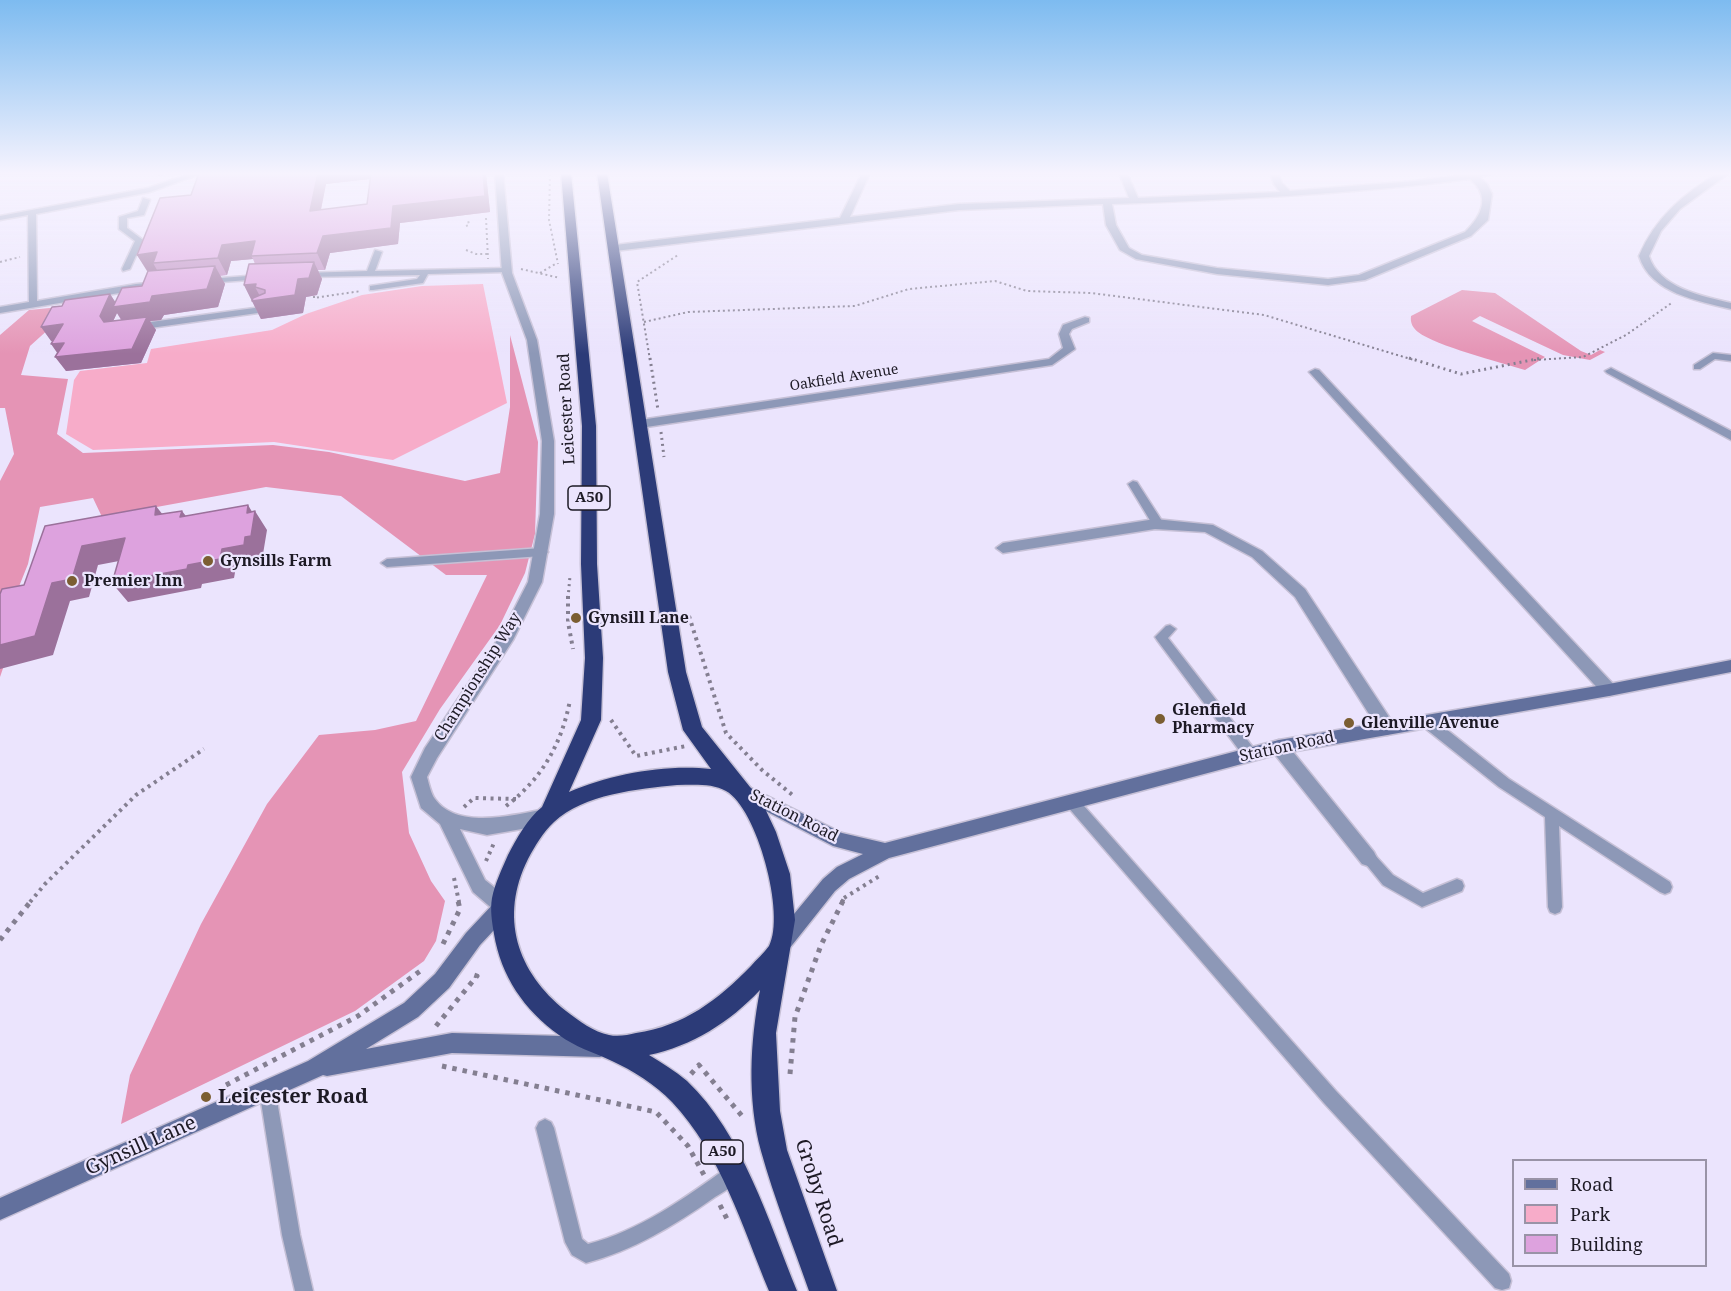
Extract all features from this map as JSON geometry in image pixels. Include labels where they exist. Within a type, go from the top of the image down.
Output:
[{"type":"highway","name":"Leicester Road","points":[[547,815],[591,720],[594,658],[589,564],[588,426],[571,233]]},
{"type":"highway","points":[[612,233],[677,672],[693,730],[736,787]]},
{"type":"highway","points":[[547,815],[567,803],[607,789],[671,776],[712,779],[736,787]]},
{"type":"highway","name":"Groby Road","points":[[736,787],[759,815],[770,840],[781,880],[784,919],[764,1033],[767,1111],[774,1150],[823,1291]]},
{"type":"highway","name":"A50","points":[[547,815],[518,860],[508,884],[502,907],[509,954],[524,982],[544,1008],[573,1032],[610,1047],[678,1089],[699,1112],[734,1173],[783,1291]]},
{"type":"highway","points":[[610,1047],[653,1043],[689,1032],[722,1011],[750,986],[780,948]]},
{"type":"street","name":"Championship Way","points":[[502,907],[479,886],[449,819],[428,803],[419,777],[431,753],[508,636],[534,582],[542,552],[547,514],[548,441],[532,340],[506,268],[503,233]]},
{"type":"street","points":[[615,248],[744,233]]},
{"type":"street","points":[[1116,233],[1125,250],[1139,256],[1217,271],[1328,282],[1361,278],[1469,233]]},
{"type":"street","points":[[1653,233],[1645,250],[1644,261],[1650,271],[1686,293],[1731,306]]},
{"type":"street","name":"Oakfield Avenue","points":[[640,424],[1052,362],[1070,349],[1064,334],[1067,327],[1085,320]]},
{"type":"street","points":[[1611,371],[1731,436]]},
{"type":"street","points":[[1315,372],[1609,690]]},
{"type":"street","points":[[1003,548],[1158,524],[1208,528],[1257,554],[1300,593],[1387,728]]},
{"type":"street","name":"Station Road","points":[[780,948],[829,885],[843,873],[885,851],[1279,747],[1609,690],[1731,666]]},
{"type":"street","points":[[1279,747],[1368,858]]},
{"type":"street","name":"Station Road","points":[[736,787],[839,840],[885,851]]},
{"type":"street","points":[[449,819],[488,827],[547,815]]},
{"type":"street","name":"Gynsill Lane","points":[[0,1209],[315,1068],[411,1010],[442,981],[473,939],[502,907]]},
{"type":"street","name":"Gynsill Lane","points":[[315,1068],[452,1043],[610,1047]]},
{"type":"lane","points":[[32,233],[33,303]]},
{"type":"lane","points":[[126,269],[139,240],[129,233]]},
{"type":"lane","points":[[370,273],[378,252]]},
{"type":"lane","points":[[294,276],[506,268]]},
{"type":"lane","points":[[373,288],[420,281],[425,272]]},
{"type":"lane","points":[[195,282],[275,276]]},
{"type":"lane","points":[[0,310],[136,286],[171,284]]},
{"type":"lane","points":[[132,295],[136,286]]},
{"type":"lane","points":[[124,329],[269,309]]},
{"type":"lane","points":[[1697,368],[1713,356],[1731,358]]},
{"type":"lane","points":[[1133,484],[1158,524]]},
{"type":"lane","points":[[387,563],[542,552]]},
{"type":"lane","points":[[1170,629],[1161,638],[1186,661],[1250,754]]},
{"type":"lane","points":[[1426,721],[1504,783],[1665,887]]},
{"type":"lane","points":[[1072,802],[1330,1097],[1502,1281]]},
{"type":"lane","points":[[1551,815],[1555,907]]},
{"type":"lane","points":[[1368,858],[1388,880],[1422,900],[1457,886]]},
{"type":"lane","points":[[267,1089],[291,1236],[304,1291]]},
{"type":"lane","points":[[544,1128],[574,1242],[578,1249],[586,1254],[602,1251],[626,1240],[712,1189],[734,1173]]},
{"type":"path","points":[[466,250],[488,256],[487,233]]},
{"type":"path","points":[[551,233],[552,252],[564,279]]},
{"type":"path","points":[[666,467],[637,282],[683,250],[674,250]]},
{"type":"path","points":[[0,262],[26,256]]},
{"type":"path","points":[[539,273],[557,262]]},
{"type":"path","points":[[506,268],[564,279]]},
{"type":"path","points":[[314,296],[314,298],[373,288]]},
{"type":"path","points":[[1483,371],[1544,358],[1583,357],[1626,335],[1686,293]]},
{"type":"path","points":[[569,406],[570,440]]},
{"type":"path","points":[[570,575],[567,595],[568,635],[576,657]]},
{"type":"path","points":[[571,698],[568,719],[611,720],[636,756],[701,742],[726,733],[689,615]]},
{"type":"path","points":[[0,940],[45,884],[136,795],[204,749]]},
{"type":"path","points":[[449,819],[474,798],[517,799]]},
{"type":"path","points":[[222,1087],[358,1016],[427,966]]},
{"type":"green space","points":[[483,284],[507,403],[393,460],[274,442],[93,450],[66,434],[74,380],[80,371],[147,363],[151,349],[272,330],[306,314],[362,295],[422,286]]},
{"type":"shaded area","points":[[1462,290],[1495,293],[1581,351],[1591,355],[1600,350],[1605,352],[1590,360],[1563,355],[1480,316],[1472,321],[1545,357],[1525,370],[1439,343],[1415,329],[1411,323],[1411,316]]},
{"type":"shaded area","points":[[60,307],[61,318],[30,346],[21,375],[68,379],[57,434],[83,453],[273,445],[329,452],[465,481],[500,473],[510,407],[510,335],[538,442],[535,534],[525,573],[500,625],[440,709],[402,772],[409,833],[431,881],[445,901],[436,941],[424,961],[355,1011],[121,1124],[130,1075],[201,924],[267,804],[319,735],[375,730],[416,721],[487,575],[446,575],[341,496],[266,487],[102,517],[93,498],[40,507],[28,564],[12,604],[11,645],[0,677],[0,481],[14,454],[5,408],[0,408],[0,335],[29,310]]},
{"type":"building","points":[[146,233],[346,233],[323,236],[317,253],[251,256],[255,241],[222,245],[218,258],[153,263],[157,252],[137,255]]},
{"type":"building","points":[[314,262],[309,278],[298,279],[295,295],[252,301],[253,298],[265,293],[265,290],[255,287],[256,284],[244,285],[249,264]]},
{"type":"building","points":[[215,266],[207,289],[152,296],[150,302],[113,307],[122,288],[142,286],[148,271]]},
{"type":"building","points":[[110,294],[100,316],[104,322],[147,317],[132,349],[55,357],[64,343],[51,344],[63,324],[41,327],[52,307],[62,306],[65,300]]},
{"type":"building","points":[[248,505],[247,513],[255,511],[251,536],[245,537],[244,545],[222,549],[220,559],[188,565],[187,569],[112,583],[125,538],[82,546],[72,579],[52,583],[35,636],[0,645],[0,594],[2,589],[24,585],[45,526],[156,506],[155,515],[182,511],[180,517]]},
{"type":"place","name":"Gynsills Farm","points":[[208,561]]},
{"type":"place","name":"Premier Inn","points":[[72,581]]},
{"type":"place","name":"Gynsill Lane","points":[[576,618]]},
{"type":"place","name":"Glenfield Pharmacy","points":[[1160,719]]},
{"type":"place","name":"Glenville Avenue","points":[[1349,723]]},
{"type":"place","name":"Leicester Road","points":[[206,1097]]}]
